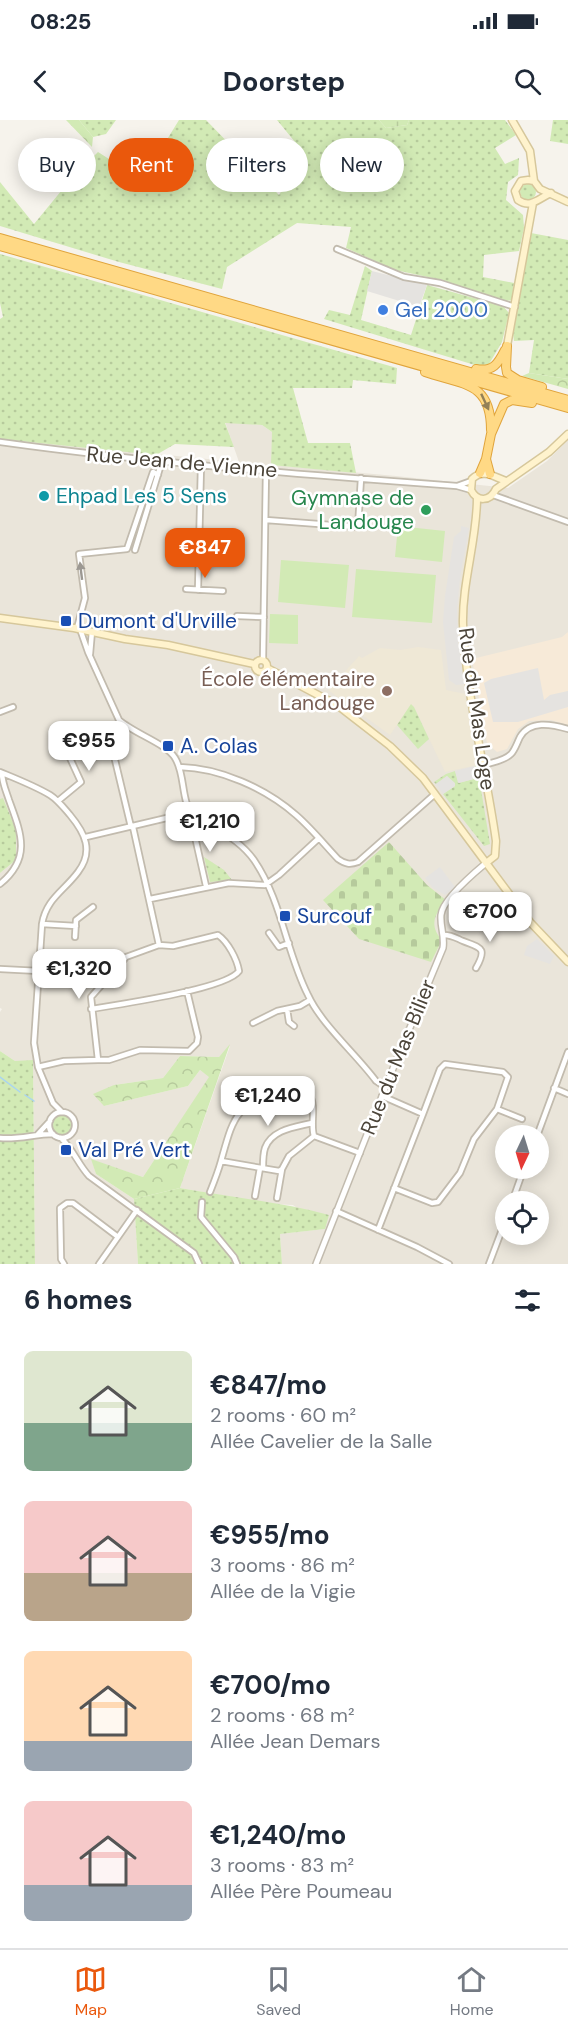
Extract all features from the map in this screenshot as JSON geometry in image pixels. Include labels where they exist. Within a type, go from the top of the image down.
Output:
[{"type":"highway","points":[[0,238],[568,400]]},
{"type":"highway","points":[[0,246],[568,408]]},
{"type":"highway","points":[[437,362],[456,363],[487,370],[499,363],[507,346]]},
{"type":"highway","points":[[507,346],[506,367],[511,377],[552,390],[568,400]]},
{"type":"highway","points":[[400,360],[410,367],[480,392],[489,406],[491,434]]},
{"type":"highway","points":[[480,473],[486,459],[491,434],[504,404],[512,400],[523,400],[568,413]]},
{"type":"highway","points":[[486,459],[492,476]]},
{"type":"main road","points":[[512,120],[524,138],[532,159],[534,182],[540,189],[568,202]]},
{"type":"main road","points":[[525,180],[532,159]]},
{"type":"main road","points":[[529,220],[524,204],[517,198],[516,191],[519,183],[525,180],[534,182]]},
{"type":"main road","points":[[539,198],[540,189]]},
{"type":"main road","points":[[524,204],[533,203],[550,193]]},
{"type":"main road","points":[[507,346],[533,203]]},
{"type":"main road","points":[[506,482],[480,473],[471,482],[471,490],[477,498],[486,499],[549,452],[568,434]]},
{"type":"main road","points":[[492,476],[495,492]]},
{"type":"main road","name":"Rue du Mas Loge","points":[[477,498],[477,516],[463,623],[470,689],[496,851],[495,856],[486,863]]},
{"type":"main road","name":"Rue du Mas Loge","points":[[477,516],[486,499]]},
{"type":"main road","points":[[0,618],[168,645],[254,664],[263,660],[267,668],[327,699],[365,725],[390,746],[435,794],[530,922],[568,962]]},
{"type":"main road","points":[[254,664],[256,670],[260,672],[267,668]]},
{"type":"street","points":[[337,249],[404,277],[440,283],[515,307]]},
{"type":"street","name":"Rue Jean de Vienne","points":[[0,442],[201,465],[457,486],[471,490]]},
{"type":"street","points":[[135,550],[162,461]]},
{"type":"street","points":[[198,590],[201,465]]},
{"type":"street","points":[[263,660],[266,470]]},
{"type":"street","points":[[158,474],[153,472],[127,549],[79,554],[85,598],[78,629],[119,720],[127,728],[174,756],[180,767],[195,818],[237,842],[253,858],[268,883],[300,979],[310,1000],[376,1081],[386,1088]]},
{"type":"street","points":[[266,520],[358,527],[361,478]]},
{"type":"street","points":[[457,486],[471,482]]},
{"type":"street","points":[[495,492],[568,522]]},
{"type":"street","points":[[186,589],[224,591]]},
{"type":"street","points":[[237,616],[264,617]]},
{"type":"street","points":[[90,657],[92,632]]},
{"type":"street","points":[[0,712],[13,707]]},
{"type":"street","points":[[484,765],[498,761],[512,753],[521,735],[530,727],[536,725],[568,729]]},
{"type":"street","points":[[58,732],[81,782],[58,801]]},
{"type":"street","points":[[115,760],[150,899],[159,945]]},
{"type":"street","points":[[180,767],[196,767],[232,778],[276,800],[296,815],[344,863],[351,864],[358,862],[435,794]]},
{"type":"street","points":[[1,772],[40,789],[58,801],[86,837],[88,851],[86,860],[74,877],[54,896],[43,917],[34,1043],[38,1067],[53,1103],[73,1118],[75,1126],[70,1146]]},
{"type":"street","points":[[0,884],[16,868],[21,843],[20,831],[1,772]]},
{"type":"street","points":[[86,837],[192,812]]},
{"type":"street","points":[[195,818],[193,828],[206,886]]},
{"type":"street","points":[[150,899],[229,883],[265,885],[319,838]]},
{"type":"street","name":"Rue du Mas Bilier","points":[[316,1264],[443,948],[444,935],[441,917],[443,906],[486,863]]},
{"type":"street","points":[[75,937],[76,920],[93,907]]},
{"type":"street","points":[[42,924],[76,926]]},
{"type":"street","points":[[269,933],[279,947],[289,943]]},
{"type":"street","points":[[444,935],[451,935],[478,945],[482,951],[481,960],[476,968]]},
{"type":"street","points":[[91,1010],[167,997],[224,980],[236,975],[239,971],[238,966],[226,943],[218,936],[173,946],[159,945],[126,957],[91,998],[91,1010],[98,1060]]},
{"type":"street","points":[[0,969],[39,971]]},
{"type":"street","points":[[38,1067],[64,1060],[109,1060],[140,1050],[189,1051],[194,1047],[198,1038],[187,991]]},
{"type":"street","points":[[254,1023],[277,1011],[300,1006],[310,1000]]},
{"type":"street","points":[[287,1010],[290,1022],[294,1026]]},
{"type":"street","points":[[541,1125],[568,1052]]},
{"type":"street","points":[[378,1230],[394,1188],[423,1114],[440,1069],[445,1064],[503,1072],[508,1077],[497,1109],[474,1139],[460,1173],[438,1202],[432,1203],[394,1188]]},
{"type":"street","points":[[554,1088],[568,1094]]},
{"type":"street","points":[[210,1192],[221,1161],[225,1141],[235,1118],[251,1102],[262,1097],[298,1090],[305,1092],[313,1102],[314,1136]]},
{"type":"street","points":[[382,1096],[423,1114]]},
{"type":"street","points":[[53,1103],[50,1128],[53,1134]]},
{"type":"street","points":[[497,1109],[522,1119]]},
{"type":"street","points":[[38,1134],[51,1119],[62,1112]]},
{"type":"street","points":[[255,1196],[265,1147],[273,1137],[289,1128],[312,1124]]},
{"type":"street","points":[[61,1138],[73,1133]]},
{"type":"street","points":[[0,1138],[15,1139],[38,1134],[53,1134],[61,1138],[70,1146],[80,1166],[89,1176],[194,1253],[199,1264]]},
{"type":"street","points":[[314,1136],[360,1153]]},
{"type":"street","points":[[277,1198],[282,1169],[289,1156],[314,1136]]},
{"type":"street","points":[[221,1161],[279,1171],[282,1169]]},
{"type":"street","points":[[202,1202],[201,1217],[234,1257],[237,1264]]},
{"type":"street","points":[[64,1264],[61,1259],[60,1208],[67,1203],[73,1203],[118,1237]]},
{"type":"street","points":[[99,1264],[137,1210]]},
{"type":"street","points":[[336,1211],[417,1247],[449,1264]]},
{"type":"street","points":[[489,1264],[496,1245]]},
{"type":"shaded area","points":[[372,271],[427,285],[419,307],[367,291]]},
{"type":"shaded area","points":[[225,422],[262,425],[272,432],[272,465],[508,488],[547,461],[568,440],[568,1264],[282,1264],[280,1234],[324,1229],[293,1205],[271,1204],[180,1188],[230,1046],[219,1057],[180,1056],[163,1078],[114,1085],[104,1106],[188,1086],[200,1070],[210,1077],[143,1177],[92,1160],[96,1174],[134,1199],[138,1264],[35,1264],[33,1061],[15,1061],[0,1051],[0,1012],[2,1009],[0,1008],[0,873],[16,860],[16,831],[3,799],[0,799],[0,439],[239,462]]},
{"type":"shaded area","points":[[461,526],[469,528],[457,610],[458,643],[465,684],[456,685],[449,680],[443,622],[454,537],[461,531]]},
{"type":"shaded area","points":[[568,632],[568,725],[551,720],[529,721],[518,729],[507,749],[497,752],[487,743],[472,659],[562,637]]},
{"type":"shaded area","name":"École élémentaire Landouge","points":[[418,647],[441,650],[446,690],[465,694],[477,765],[445,772],[411,705],[390,735],[328,690],[359,656],[362,658],[380,648],[400,650]]},
{"type":"shaded area","points":[[538,668],[544,700],[550,695],[568,691],[568,707],[518,722],[493,722],[484,683],[491,679]]},
{"type":"shaded area","points":[[475,766],[478,778],[458,783],[455,771]]},
{"type":"shaded area","points":[[447,776],[455,783],[455,786],[443,794],[436,784]]},
{"type":"shaded area","points":[[440,867],[455,887],[445,895],[433,888],[425,878]]},
{"type":"shaded area","points":[[537,939],[554,956],[550,964],[524,955],[527,946]]},
{"type":"green space","points":[[66,120],[79,120],[93,137],[83,138]]},
{"type":"green space","points":[[79,120],[116,120],[106,134],[93,137]]},
{"type":"green space","points":[[179,120],[206,120],[224,138],[206,138],[206,192],[276,192],[279,195],[281,192],[308,192],[308,138],[292,138],[277,120],[379,120],[386,128],[407,125],[409,120],[505,120],[516,135],[495,148],[505,164],[519,158],[518,175],[508,182],[506,200],[523,215],[524,228],[519,251],[484,255],[483,277],[514,283],[512,300],[506,301],[437,279],[395,270],[346,248],[351,227],[297,223],[227,267],[222,289],[119,262],[0,226],[0,182],[34,224],[60,192],[96,192],[96,154],[98,152],[108,158],[108,192],[194,192],[194,138],[168,138]]},
{"type":"green space","points":[[379,120],[409,120],[407,125],[386,128]]},
{"type":"green space","points":[[553,120],[568,120],[568,144],[550,141]]},
{"type":"green space","points":[[528,184],[536,192],[528,200],[520,192]]},
{"type":"green space","points":[[531,233],[568,240],[568,379],[529,373],[534,340],[514,341],[513,334]]},
{"type":"green space","points":[[0,254],[397,368],[396,384],[353,380],[352,388],[293,388],[308,443],[350,443],[356,473],[271,465],[272,432],[262,425],[225,423],[234,447],[175,444],[156,455],[0,439],[0,319],[3,317],[0,303]]},
{"type":"green space","points":[[365,266],[372,271],[361,320],[411,335],[427,285],[503,306],[509,313],[502,342],[489,364],[478,366],[324,319],[329,310],[350,315]]},
{"type":"green space","points":[[529,373],[568,379],[568,389],[522,376]]},
{"type":"green space","points":[[398,526],[445,531],[442,562],[395,557]]},
{"type":"green space","points":[[281,560],[349,565],[345,608],[278,602]]},
{"type":"green space","points":[[356,569],[436,575],[432,623],[352,617]]},
{"type":"green space","points":[[270,614],[298,615],[298,644],[269,643]]},
{"type":"green space","points":[[411,704],[429,739],[418,749],[397,725]]},
{"type":"green space","points":[[477,765],[490,844],[484,846],[443,794],[455,786],[447,776],[436,784],[434,782],[455,771],[459,783],[477,778],[475,766]]},
{"type":"green space","points":[[3,798],[16,830],[16,860],[0,873],[0,799]]},
{"type":"green space","points":[[389,842],[427,885],[447,901],[436,915],[435,930],[442,940],[431,962],[359,939],[323,900]]},
{"type":"green space","points":[[204,857],[224,870],[232,880],[210,882]]},
{"type":"green space","points":[[230,1044],[180,1188],[134,1199],[96,1174],[91,1159],[143,1177],[209,1077],[200,1070],[188,1086],[104,1106],[93,1094],[114,1085],[163,1078],[180,1056],[219,1057]]},
{"type":"green space","points":[[0,1051],[15,1061],[33,1060],[35,1264],[0,1264]]},
{"type":"green space","points":[[62,1115],[69,1118],[72,1125],[69,1132],[62,1135],[55,1132],[52,1125],[55,1118]]},
{"type":"green space","points":[[180,1188],[274,1203],[329,1215],[325,1229],[280,1234],[282,1264],[138,1264],[134,1199]]},
{"type":"waterway","points":[[0,1077],[20,1092]]},
{"type":"waterway","points":[[25,1095],[34,1101]]},
{"type":"place","name":"Gel 2000","points":[[383,310]]},
{"type":"place","name":"Ehpad Les 5 Sens","points":[[44,496]]},
{"type":"place","name":"Gymnase de Landouge","points":[[426,510]]},
{"type":"place","name":"Dumont d'Urville","points":[[66,621]]},
{"type":"place","name":"École élémentaire Landouge","points":[[387,691]]},
{"type":"place","name":"A. Colas","points":[[168,746]]},
{"type":"place","name":"Surcouf","points":[[285,916]]},
{"type":"place","name":"Val Pré Vert","points":[[66,1150]]}]
